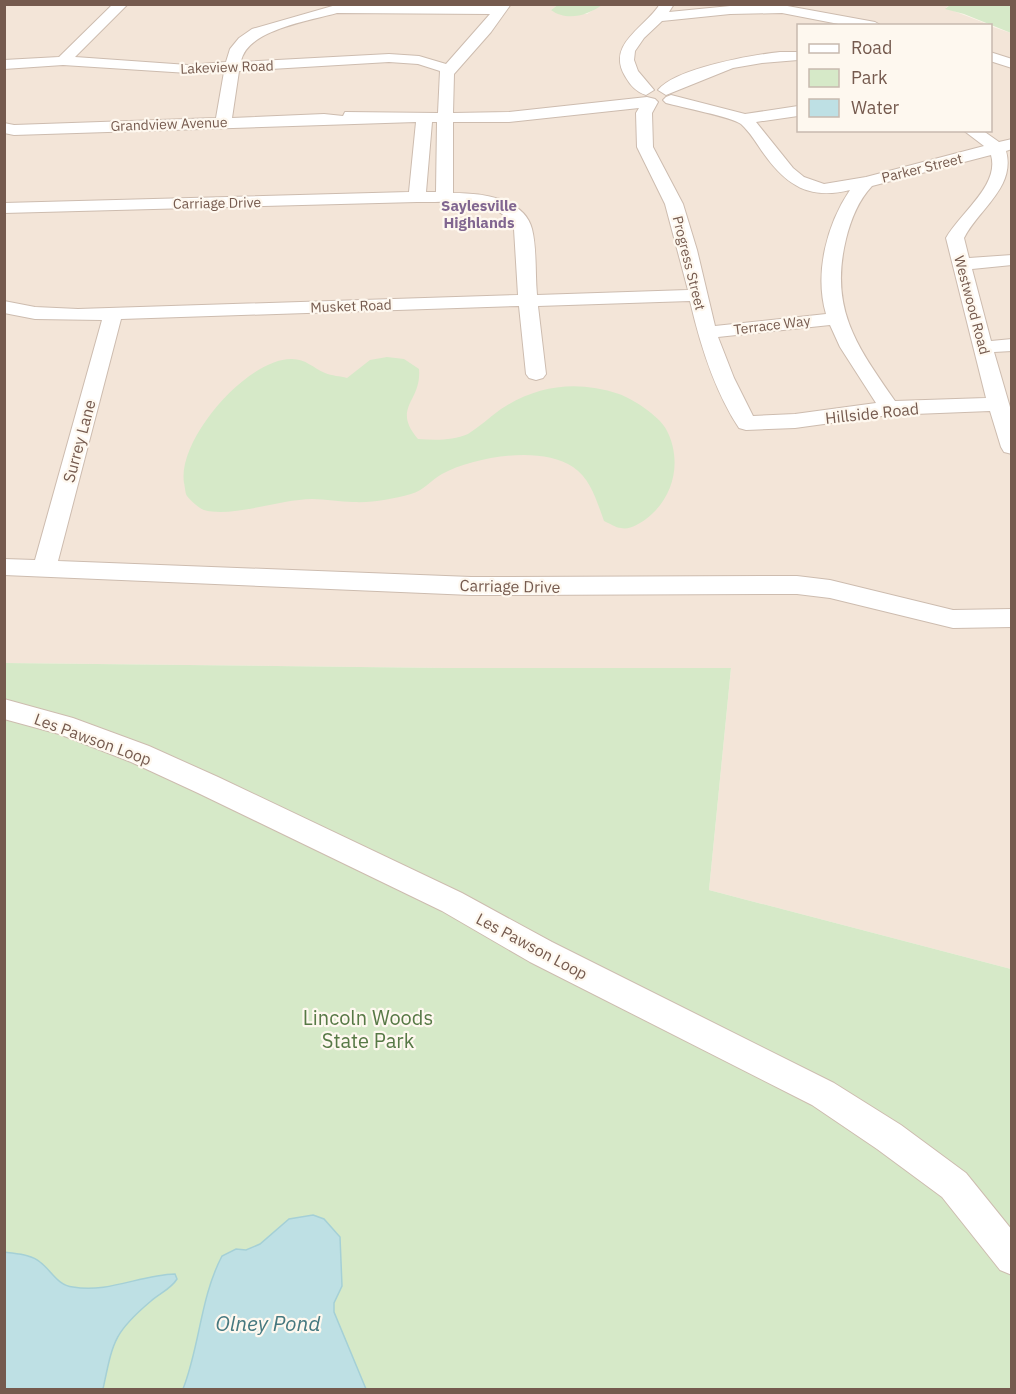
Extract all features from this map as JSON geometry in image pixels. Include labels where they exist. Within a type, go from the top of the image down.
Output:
[{"type":"street","points":[[63,61],[121,4]]},
{"type":"street","points":[[648,98],[631,72],[627,63],[627,51],[633,40],[663,11],[782,9],[807,12],[840,23],[853,4]]},
{"type":"street","points":[[223,122],[231,67],[238,46],[257,32],[329,10],[351,6],[503,8]]},
{"type":"street","points":[[444,197],[444,118],[448,69],[503,8]]},
{"type":"street","points":[[668,95],[720,66],[767,58],[797,56]]},
{"type":"street","points":[[992,57],[1011,64]]},
{"type":"street","name":"Lakeview Road","points":[[4,65],[63,61],[171,69],[397,58],[428,62],[448,69]]},
{"type":"street","points":[[668,95],[745,119],[797,111]]},
{"type":"street","name":"Grandview Avenue","points":[[8,130],[324,119],[343,121],[366,118],[541,115],[648,98],[661,103],[668,95]]},
{"type":"street","name":"Progress Street","points":[[648,98],[644,113],[644,142],[674,204],[688,250],[707,333],[724,378],[746,423]]},
{"type":"street","points":[[761,137],[775,116]]},
{"type":"street","points":[[417,197],[423,118]]},
{"type":"street","points":[[745,119],[761,137],[769,151],[793,177],[802,183],[825,189],[851,201]]},
{"type":"street","points":[[974,132],[1004,146]]},
{"type":"street","name":"Parker Street","points":[[889,408],[844,337],[830,295],[830,267],[833,250],[851,201],[866,182],[1004,146]]},
{"type":"street","name":"Westwood Road","points":[[1004,146],[1008,179],[1000,191],[958,230],[956,246],[1011,447]]},
{"type":"street","points":[[825,189],[866,182]]},
{"type":"street","name":"Carriage Drive","points":[[4,208],[417,197],[488,201],[514,214],[523,229],[536,374]]},
{"type":"street","points":[[962,264],[1011,260]]},
{"type":"street","name":"Musket Road","points":[[4,307],[46,314],[113,314],[698,295]]},
{"type":"street","name":"Surrey Lane","points":[[44,568],[113,314]]},
{"type":"street","name":"Terrace Way","points":[[707,333],[811,320],[837,320]]},
{"type":"street","points":[[983,347],[1011,345]]},
{"type":"street","name":"Hillside Road","points":[[746,423],[795,421],[889,408],[998,404]]},
{"type":"street","name":"Carriage Drive","points":[[4,567],[471,586],[797,585],[830,589],[953,619],[1011,618]]},
{"type":"street","name":"Les Pawson Loop","points":[[4,709],[64,725],[140,754],[208,785],[452,902],[541,952],[823,1094],[889,1137],[954,1185],[1011,1258]]},
{"type":"shaded area","points":[[559,4],[551,10],[587,14],[602,4],[950,4],[946,8],[987,24],[797,24],[797,132],[992,132],[992,27],[1011,33],[1011,969],[709,890],[731,668],[445,668],[5,663],[5,5]]},
{"type":"green space","points":[[559,4],[602,5],[584,14],[564,16],[551,10]]},
{"type":"green space","points":[[950,5],[1011,5],[1011,33],[992,24],[945,9]]},
{"type":"green space","points":[[387,357],[404,359],[419,369],[419,380],[407,411],[410,428],[418,439],[449,439],[468,434],[515,401],[558,387],[588,387],[625,396],[652,414],[666,429],[674,453],[675,466],[669,489],[656,510],[646,519],[628,528],[617,527],[604,521],[589,484],[579,472],[559,460],[543,456],[507,456],[471,463],[442,474],[415,493],[375,501],[300,500],[243,510],[215,512],[202,509],[187,496],[184,483],[185,465],[203,424],[237,386],[256,372],[274,362],[297,359],[328,374],[347,378],[370,360]]},
{"type":"green space","name":"Lincoln Woods State Park","points":[[5,663],[445,668],[731,668],[709,890],[1011,969],[1011,1389],[5,1390]]},
{"type":"water","name":"Olney Pond","points":[[313,1215],[324,1219],[340,1237],[342,1286],[334,1303],[334,1312],[366,1389],[183,1389],[189,1373],[204,1305],[222,1256],[236,1249],[246,1250],[260,1244],[289,1219]]},
{"type":"water","name":"Olney Pond","points":[[4,1252],[36,1259],[59,1281],[73,1287],[99,1288],[175,1274],[177,1279],[138,1312],[116,1339],[103,1389],[5,1389]]},
{"type":"district","name":"Saylesville Highlands","points":[[479,214]]}]
